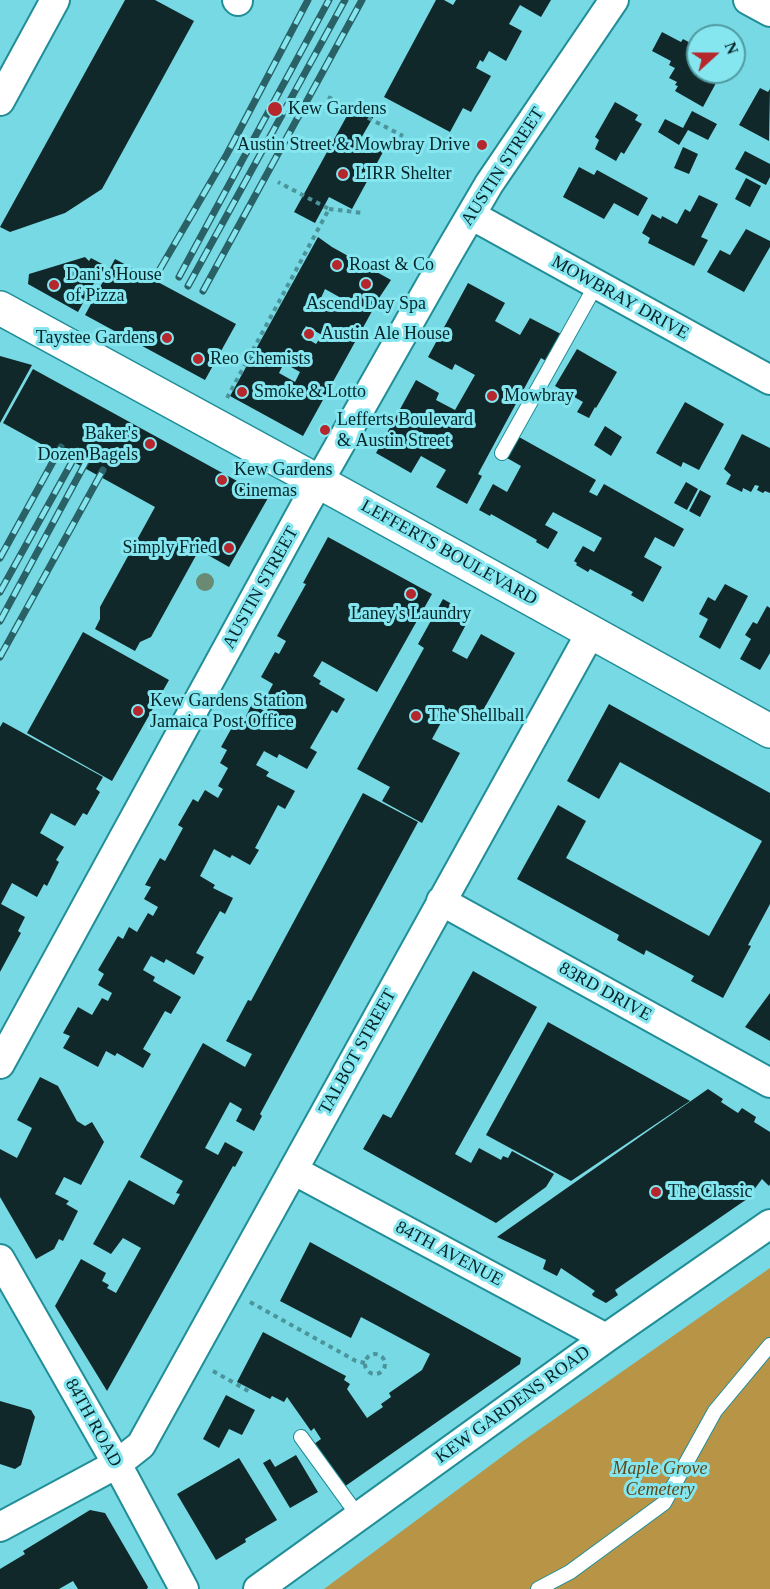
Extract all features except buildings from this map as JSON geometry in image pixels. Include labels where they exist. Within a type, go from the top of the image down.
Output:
[{"type":"street","points":[[0,101],[55,0]]},
{"type":"street","name":"AUSTIN STREET","points":[[0,1064],[319,482],[471,215],[506,159],[614,0]]},
{"type":"street","points":[[748,0],[770,12]]},
{"type":"street","name":"MOWBRAY DRIVE","points":[[471,215],[770,380]]},
{"type":"street","name":"LEFFERTS BOULEVARD","points":[[0,308],[770,731]]},
{"type":"street","name":"TALBOT STREET","points":[[0,1527],[117,1464],[141,1445],[591,632]]},
{"type":"street","name":"83RD DRIVE","points":[[441,901],[770,1083]]},
{"type":"street","name":"84TH AVENUE","points":[[293,1170],[606,1338]]},
{"type":"street","name":"KEW GARDENS ROAD","points":[[258,1589],[606,1338],[770,1224]]},
{"type":"street","name":"84TH ROAD","points":[[0,1259],[117,1464],[184,1589]]},
{"type":"lane","points":[[502,453],[596,285]]},
{"type":"lane","points":[[538,1589],[570,1572],[664,1503],[715,1411],[770,1345]]},
{"type":"lane","points":[[301,1437],[359,1517]]},
{"type":"path","points":[[328,97],[403,136]]},
{"type":"path","points":[[278,182],[329,208],[363,213]]},
{"type":"path","points":[[227,398],[329,208]]},
{"type":"path","points":[[249,1301],[356,1361],[365,1363]]},
{"type":"path","points":[[376,1354],[381,1357],[384,1366],[381,1371],[372,1373],[367,1369],[365,1363],[368,1357],[376,1354]]},
{"type":"path","points":[[212,1370],[252,1393]]},
{"type":"green space","name":"Maple Grove Cemetery","points":[[770,1268],[770,1589],[324,1589],[523,1441]]},
{"type":"railway","points":[[160,269],[227,154],[308,0]]},
{"type":"railway","points":[[179,277],[329,0]]},
{"type":"railway","points":[[188,286],[345,0]]},
{"type":"railway","points":[[203,291],[362,0]]},
{"type":"railway","points":[[0,558],[61,447]]},
{"type":"railway","points":[[0,592],[78,451]]},
{"type":"railway","points":[[0,621],[87,460]]},
{"type":"railway","points":[[0,657],[103,470]]},
{"type":"place","name":"Kew Gardens","points":[[275,109]]},
{"type":"place","name":"Austin Street & Mowbray Drive","points":[[482,145]]},
{"type":"place","name":"LIRR Shelter","points":[[343,174]]},
{"type":"place","name":"Roast & Co","points":[[337,265]]},
{"type":"place","name":"Ascend Day Spa","points":[[366,284]]},
{"type":"place","name":"Dani's House of Pizza","points":[[54,285]]},
{"type":"place","name":"Austin Ale House","points":[[309,334]]},
{"type":"place","name":"Taystee Gardens","points":[[167,338]]},
{"type":"place","name":"Reo Chemists","points":[[198,359]]},
{"type":"place","name":"Smoke & Lotto","points":[[242,392]]},
{"type":"place","name":"Mowbray","points":[[492,396]]},
{"type":"place","name":"Lefferts Boulevard & Austin Street","points":[[325,430]]},
{"type":"place","name":"Baker's Dozen Bagels","points":[[150,444]]},
{"type":"place","name":"Kew Gardens Cinemas","points":[[222,480]]},
{"type":"place","name":"Simply Fried","points":[[229,548]]},
{"type":"place","name":"Laney's Laundry","points":[[411,594]]},
{"type":"place","name":"Kew Gardens Station Jamaica Post Office","points":[[138,711]]},
{"type":"place","name":"The Shellball","points":[[416,716]]},
{"type":"place","name":"The Classic","points":[[656,1192]]}]
